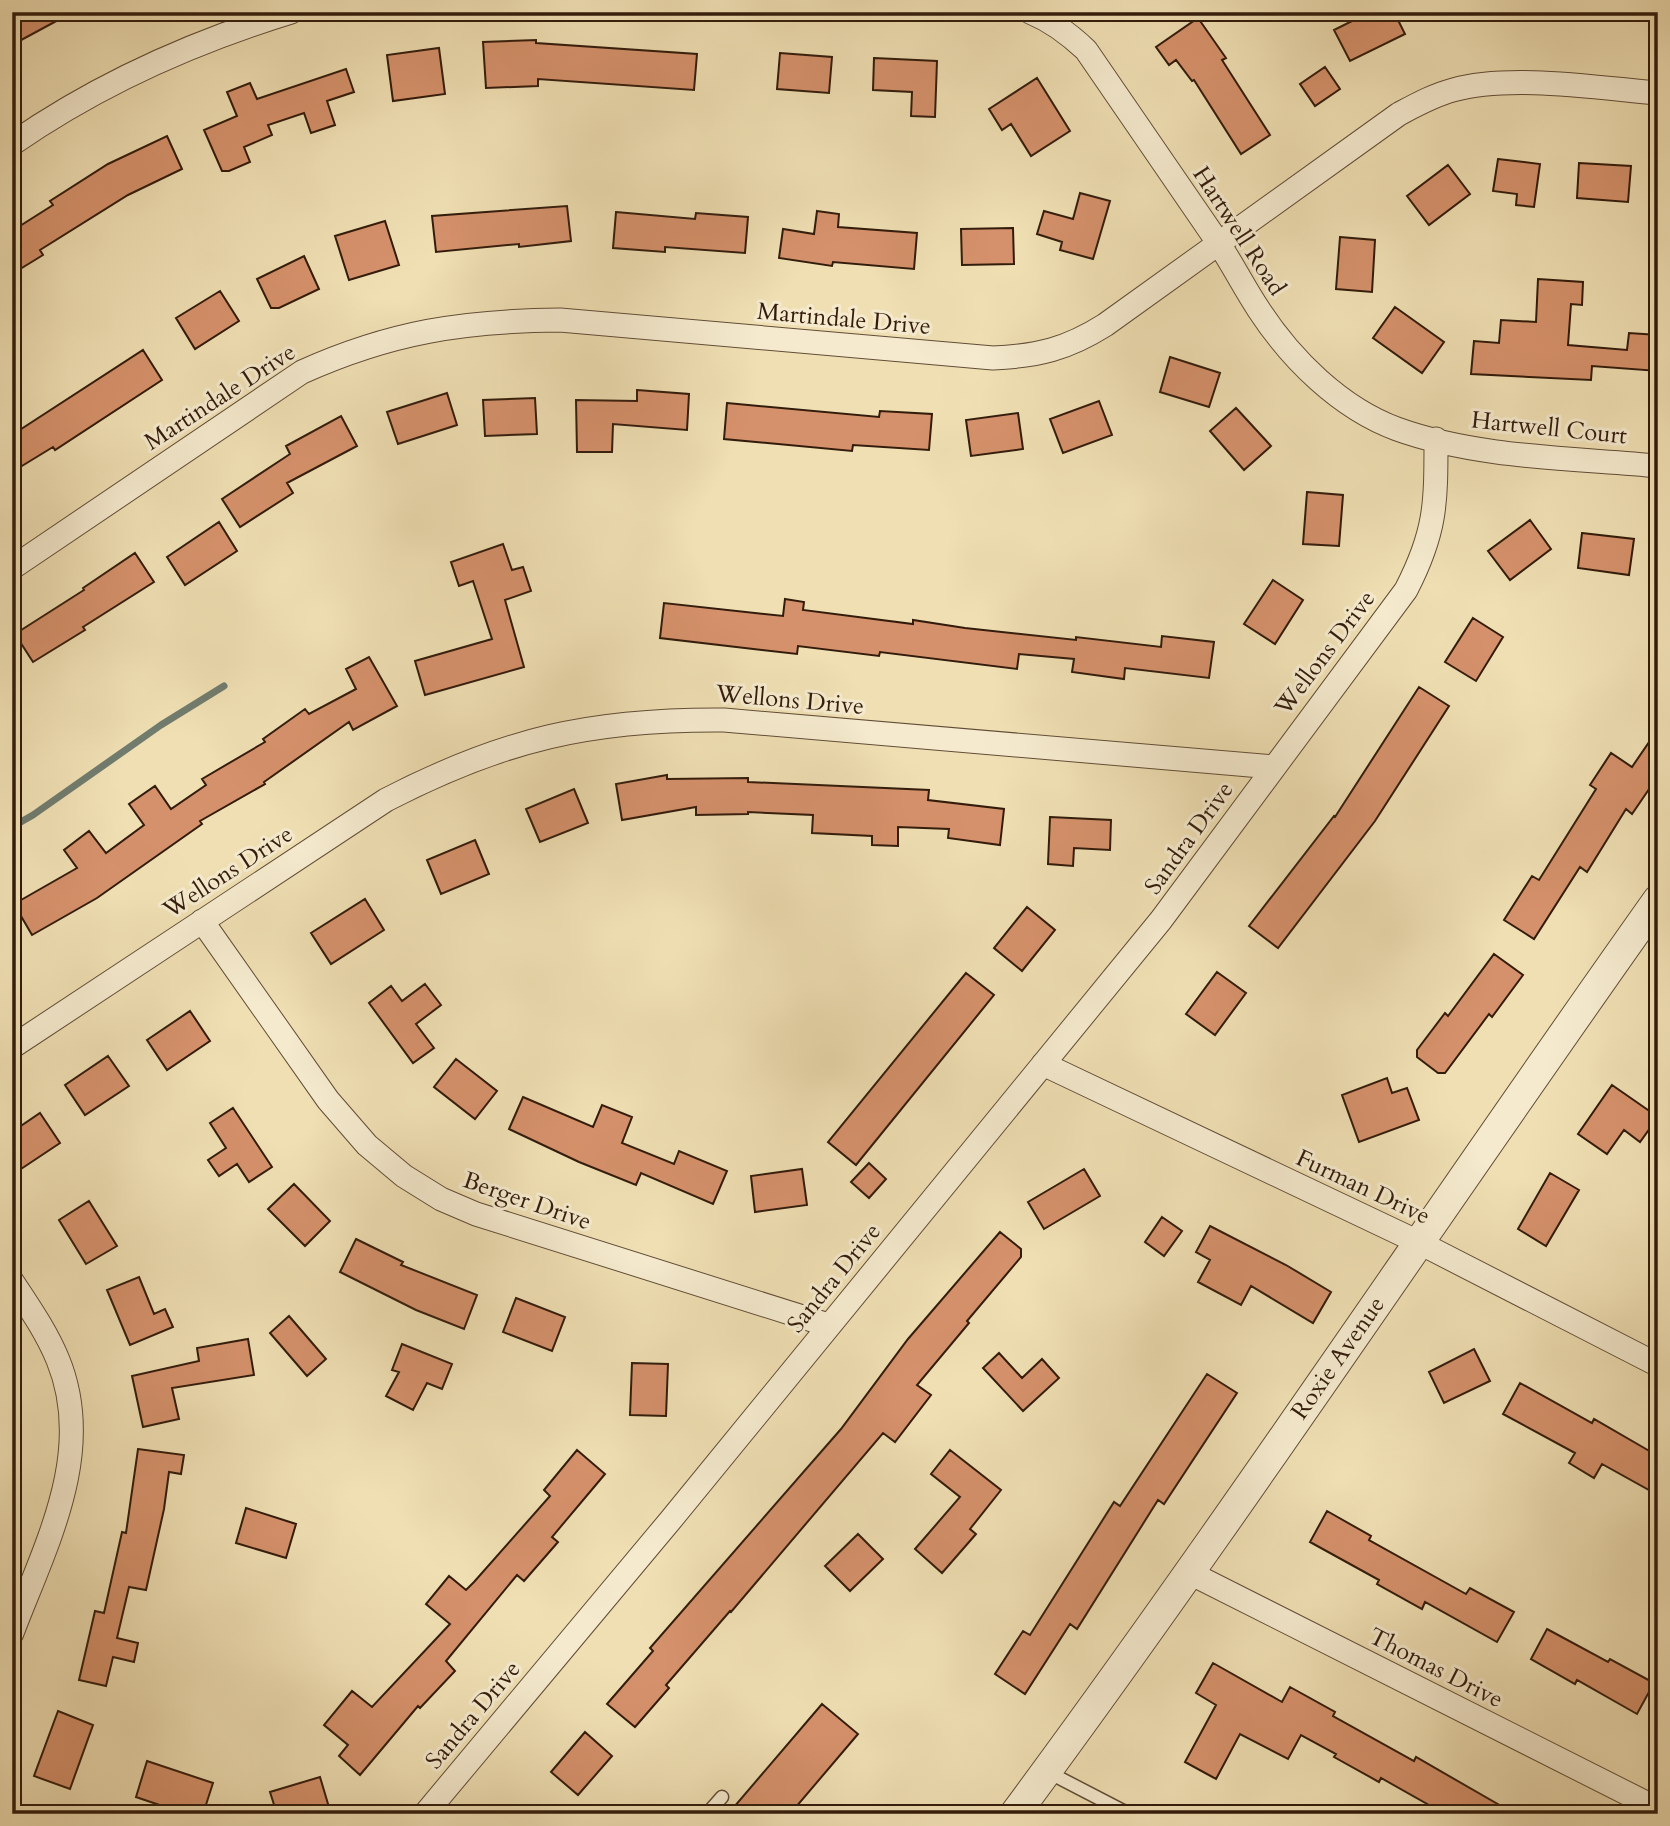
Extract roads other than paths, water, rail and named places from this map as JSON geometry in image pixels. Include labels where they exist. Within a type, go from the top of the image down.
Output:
[{"type":"street","points":[[12,144],[113,83],[172,55],[291,12]]},
{"type":"street","name":"Hartwell Road","points":[[1030,12],[1068,33],[1086,50],[1219,244],[1258,309],[1280,340],[1309,371],[1339,396],[1375,419],[1395,428],[1436,439]]},
{"type":"street","points":[[1056,12],[1068,33]]},
{"type":"street","name":"Martindale Drive","points":[[12,568],[302,372],[342,354],[393,338],[446,327],[506,321],[560,320],[993,358],[1026,357],[1058,350],[1083,339],[1399,114],[1427,99],[1485,83],[1658,93]]},
{"type":"street","name":"Hartwell Court","points":[[1436,439],[1489,451],[1658,466]]},
{"type":"street","name":"Wellons Drive","points":[[12,1047],[386,800],[479,756],[562,732],[664,719],[724,720],[1273,767],[1406,590],[1421,561],[1431,531],[1436,499],[1436,439]]},
{"type":"street","name":"Sandra Drive","points":[[425,1814],[1161,920],[1273,767]]},
{"type":"street","name":"Roxie Avenue","points":[[1015,1814],[1190,1573],[1418,1242],[1649,928],[1658,900]]},
{"type":"street","name":"Berger Drive","points":[[202,921],[328,1100],[367,1145],[404,1176],[441,1199],[476,1214],[828,1325]]},
{"type":"street","name":"Furman Drive","points":[[1043,1064],[1418,1242],[1658,1365]]},
{"type":"street","points":[[12,1281],[44,1328],[59,1362],[69,1399],[72,1437],[69,1475],[62,1501],[12,1633]]},
{"type":"street","name":"Thomas Drive","points":[[1190,1573],[1658,1809]]},
{"type":"lane","points":[[1046,1771],[1129,1814]]},
{"type":"lane","points":[[707,1814],[722,1797]]},
{"type":"waterway","points":[[12,827],[161,725],[224,686]]}]
